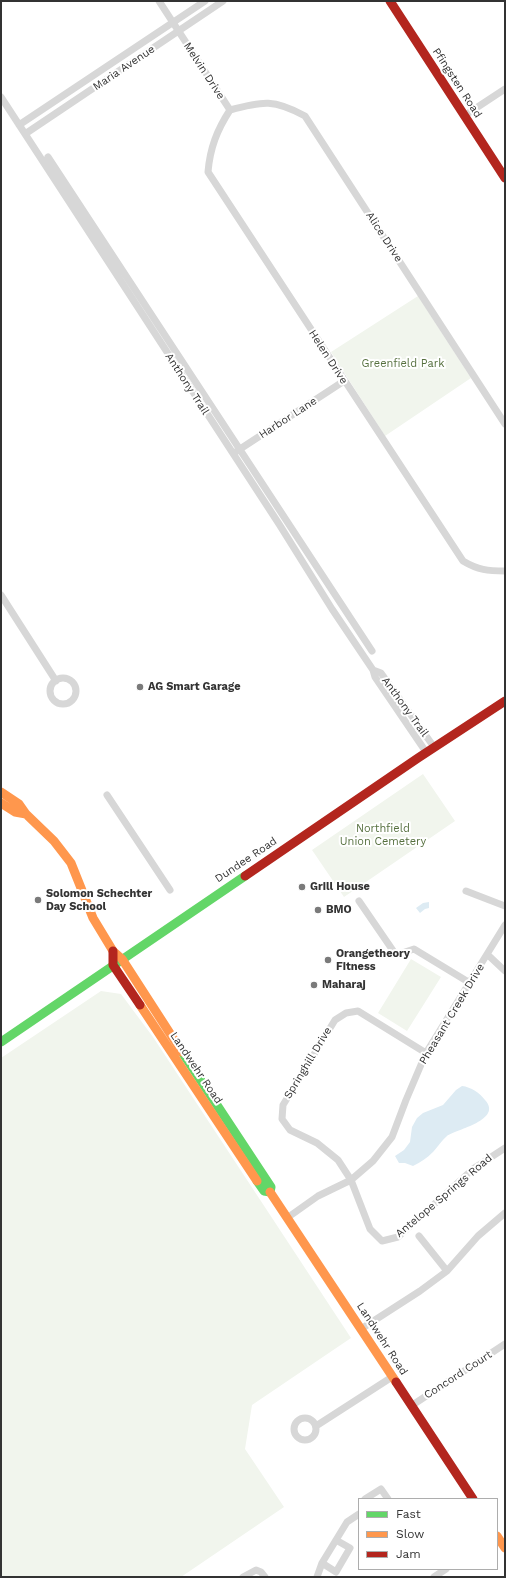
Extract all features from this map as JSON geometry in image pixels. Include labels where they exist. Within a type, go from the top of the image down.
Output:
[{"type":"main road","name":"Pfingsten Road","points":[[390,1],[505,178]]},
{"type":"main road","name":"Dundee Road","points":[[1,1042],[430,750],[505,701]]},
{"type":"main road","name":"Landwehr Road","points":[[1,792],[19,804],[26,814],[54,841],[71,863],[93,918],[113,951],[122,959],[271,1187],[270,1192],[472,1498]]},
{"type":"main road","name":"Landwehr Road","points":[[1,803],[15,812],[26,814]]},
{"type":"main road","points":[[113,951],[113,965]]},
{"type":"main road","name":"Landwehr Road","points":[[113,965],[264,1191],[270,1192]]},
{"type":"main road","points":[[498,1538],[505,1548]]},
{"type":"street","name":"Melvin Drive","points":[[159,1],[230,110]]},
{"type":"street","name":"Maria Avenue","points":[[19,125],[205,1]]},
{"type":"street","name":"Maria Avenue","points":[[25,134],[223,1]]},
{"type":"street","points":[[464,116],[505,89]]},
{"type":"street","name":"Anthony Trail","points":[[1,97],[373,670],[375,677],[430,750]]},
{"type":"street","name":"Alice Drive","points":[[230,110],[249,104],[269,102],[287,106],[305,116],[505,424]]},
{"type":"street","name":"Helen Drive","points":[[230,110],[220,125],[213,141],[209,157],[208,172],[463,561],[474,568],[490,571],[505,571]]},
{"type":"street","name":"Anthony Trail","points":[[48,157],[372,651]]},
{"type":"street","name":"Harbor Lane","points":[[233,454],[344,381]]},
{"type":"street","points":[[1,595],[56,681]]},
{"type":"street","points":[[332,609],[340,603]]},
{"type":"street","points":[[107,795],[170,890]]},
{"type":"street","points":[[466,891],[505,906]]},
{"type":"street","points":[[359,901],[396,954],[414,949],[470,983]]},
{"type":"street","name":"Pheasant Creek Drive","points":[[287,1218],[318,1196],[351,1180],[373,1161],[392,1137],[426,1053],[505,926]]},
{"type":"street","points":[[488,955],[505,971]]},
{"type":"street","name":"Springhill Drive","points":[[382,1242],[370,1229],[351,1180],[338,1160],[317,1143],[290,1130],[282,1119],[283,1105],[335,1020],[346,1013],[358,1011],[426,1053]]},
{"type":"street","name":"Antelope Springs Road","points":[[382,1242],[398,1237],[473,1169],[505,1148]]},
{"type":"street","points":[[361,1329],[420,1291],[447,1271],[478,1236],[505,1213]]},
{"type":"street","points":[[419,1236],[447,1271]]},
{"type":"street","name":"Concord Court","points":[[412,1406],[505,1344]]},
{"type":"street","points":[[316,1426],[392,1377]]},
{"type":"street","points":[[366,1498],[380,1489],[387,1498]]},
{"type":"street","points":[[317,1577],[322,1563],[347,1522],[358,1515]]},
{"type":"street","points":[[322,1563],[336,1572],[350,1548],[336,1540]]},
{"type":"street","points":[[242,1577],[256,1570],[261,1572],[265,1577]]},
{"type":"street","points":[[434,1577],[441,1570]]},
{"type":"green space","name":"Greenfield Park","points":[[418,296],[471,378],[385,436],[331,352]]},
{"type":"green space","name":"Northfield Union Cemetery","points":[[423,774],[455,821],[344,897],[312,850]]},
{"type":"green space","points":[[411,959],[441,977],[407,1031],[378,1013]]},
{"type":"green space","points":[[101,991],[121,994],[153,1037],[351,1338],[252,1405],[245,1449],[284,1507],[181,1577],[1,1577],[1,1058]]},
{"type":"shaded area","points":[[429,902],[429,908],[420,913],[416,908],[423,903]]},
{"type":"shaded area","points":[[462,1086],[472,1089],[483,1097],[489,1107],[488,1113],[484,1118],[447,1136],[431,1154],[419,1163],[413,1166],[405,1163],[399,1163],[395,1156],[404,1150],[410,1142],[412,1127],[417,1118],[423,1113],[443,1105],[456,1090]]},
{"type":"traffic: fast","points":[[1,1042],[245,876]]},
{"type":"traffic: fast","points":[[182,1052],[271,1187],[270,1192],[264,1191],[257,1181]]},
{"type":"traffic: slow","points":[[1,792],[19,804],[26,814],[54,841],[71,863],[93,918],[113,951],[122,959],[182,1052]]},
{"type":"traffic: slow","points":[[1,803],[15,812],[26,814]]},
{"type":"traffic: slow","points":[[140,1005],[257,1181]]},
{"type":"traffic: slow","points":[[270,1192],[396,1382]]},
{"type":"traffic: slow","points":[[498,1538],[505,1548]]},
{"type":"traffic: jam","points":[[390,1],[505,178]]},
{"type":"traffic: jam","points":[[245,876],[418,758],[505,701]]},
{"type":"traffic: jam","points":[[113,951],[113,965],[140,1005]]},
{"type":"traffic: jam","points":[[396,1382],[472,1498]]},
{"type":"place","name":"AG Smart Garage","points":[[140,687]]},
{"type":"place","name":"Grill House","points":[[302,887]]},
{"type":"place","name":"Solomon Schechter Day School","points":[[38,900]]},
{"type":"place","name":"BMO","points":[[318,910]]},
{"type":"place","name":"Orangetheory Fitness","points":[[328,960]]},
{"type":"place","name":"Maharaj","points":[[314,985]]}]
